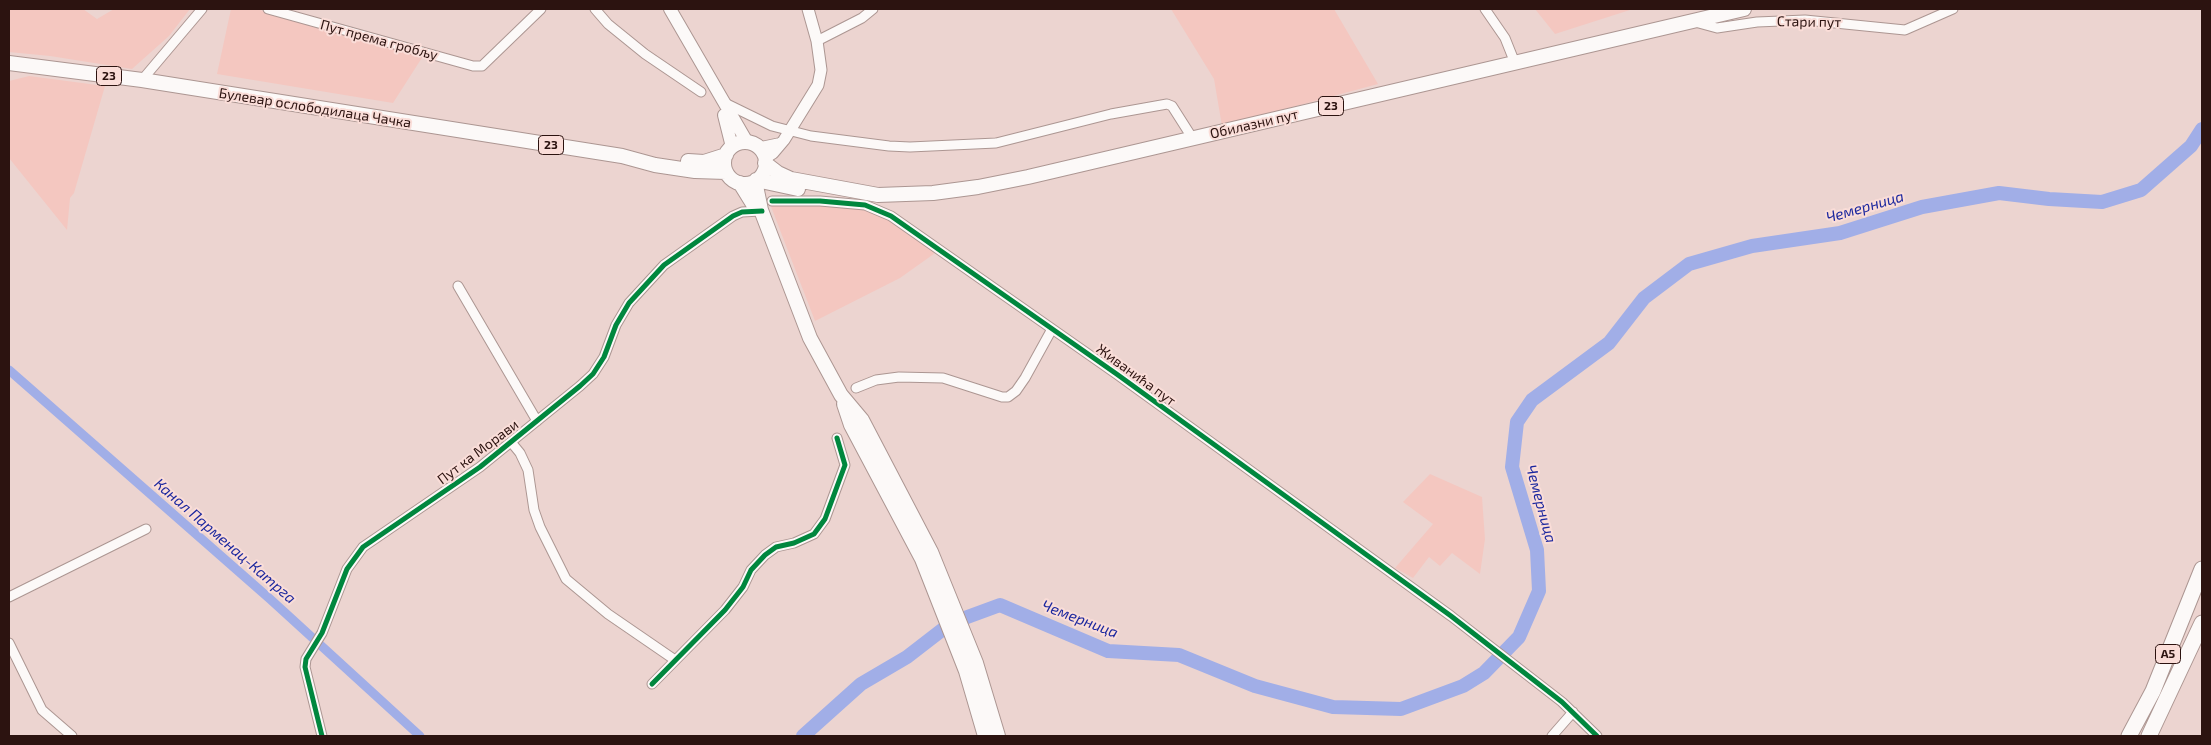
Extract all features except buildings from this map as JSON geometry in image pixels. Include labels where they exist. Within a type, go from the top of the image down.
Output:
[{"type":"highway","name":"A5","points":[[2129,736],[2153,691],[2202,569]]},
{"type":"highway","name":"A5","points":[[2151,733],[2202,623]]},
{"type":"main road","name":"Обилазни пут","points":[[872,199],[978,187],[1193,139],[1744,9]]},
{"type":"main road","points":[[671,11],[676,25],[721,104],[759,153],[762,174],[756,180],[810,338],[842,395],[862,420],[926,555],[998,736]]},
{"type":"main road","name":"Булевар ослободилаца Чачка","points":[[9,64],[142,80],[622,156],[655,165],[726,172]]},
{"type":"main road","points":[[721,104],[727,121],[729,151],[724,162],[726,172],[740,183],[753,204],[764,206]]},
{"type":"main road","name":"Булевар ослободилаца Чачка","points":[[622,156],[637,155],[701,162],[729,151]]},
{"type":"main road","name":"23","points":[[729,151],[759,153],[782,176],[872,199]]},
{"type":"main road","name":"23","points":[[740,183],[756,180],[872,199]]},
{"type":"main road","points":[[764,206],[772,193],[785,186]]},
{"type":"main road","points":[[971,667],[986,736]]},
{"type":"street","points":[[142,80],[202,9]]},
{"type":"street","name":"Пут према гробљу","points":[[268,9],[473,66],[482,66],[489,61],[541,9]]},
{"type":"street","points":[[594,9],[608,24],[645,54],[701,92]]},
{"type":"street","points":[[759,153],[776,150],[778,144],[789,131],[818,85],[821,70],[817,41],[808,9]]},
{"type":"street","points":[[817,41],[862,18],[873,9]]},
{"type":"street","points":[[1485,9],[1505,38],[1514,63]]},
{"type":"street","name":"Стари пут","points":[[1692,21],[1717,28],[1757,22],[1805,20],[1905,30],[1953,9]]},
{"type":"street","points":[[721,104],[764,123],[789,131],[889,146],[996,142],[1111,114],[1166,104],[1172,106],[1193,139]]},
{"type":"street","name":"Живанића пут","points":[[733,216],[764,206],[814,201],[872,199],[904,224],[1465,627],[1573,712]]},
{"type":"street","name":"Пут ка Морави","points":[[322,736],[305,667],[307,655],[319,638],[347,569],[363,547],[480,467],[593,374],[604,358],[616,325],[629,303],[664,265],[733,216]]},
{"type":"street","points":[[458,286],[537,421]]},
{"type":"street","points":[[856,388],[876,380],[899,377],[943,378],[1002,397],[1008,397],[1016,391],[1025,378],[1052,329]]},
{"type":"street","points":[[652,684],[725,610],[743,587],[751,570],[765,555],[776,548],[794,543],[814,534],[825,519],[846,466],[838,438]]},
{"type":"street","points":[[511,442],[520,452],[528,470],[534,510],[540,527],[566,579],[608,614],[675,660]]},
{"type":"street","points":[[9,597],[146,529]]},
{"type":"street","points":[[9,643],[42,710],[72,736]]},
{"type":"street","points":[[1552,736],[1573,712],[1597,736]]},
{"type":"shaded area","points":[[9,9],[83,9],[97,19],[114,9],[190,9],[169,36],[132,69],[50,56],[9,52]]},
{"type":"shaded area","points":[[231,9],[256,9],[425,53],[393,103],[217,74]]},
{"type":"shaded area","points":[[1171,9],[1334,9],[1378,84],[1222,126],[1214,79]]},
{"type":"shaded area","points":[[1535,9],[1633,9],[1555,34]]},
{"type":"shaded area","points":[[29,76],[105,86],[74,193],[70,198],[67,230],[9,158],[9,81]]},
{"type":"shaded area","points":[[770,204],[858,205],[888,218],[938,251],[900,278],[815,321]]},
{"type":"shaded area","points":[[1430,474],[1482,497],[1485,539],[1480,574],[1452,553],[1440,566],[1429,557],[1413,578],[1395,568],[1433,524],[1403,502]]},
{"type":"waterway","name":"Чемерница","points":[[803,736],[861,684],[907,657],[951,623],[1000,605],[1108,651],[1179,655],[1255,686],[1333,707],[1401,709],[1463,686],[1484,673],[1519,637],[1539,591],[1537,550],[1512,467],[1517,422],[1532,400],[1609,343],[1644,298],[1689,264],[1752,246],[1840,233],[1922,207],[1999,193],[2049,199],[2102,202],[2141,190],[2191,146],[2202,129]]},
{"type":"waterway","name":"Канал Парменац-Катрга","points":[[9,370],[270,599],[420,736]]},
{"type":"cycle path","points":[[772,201],[820,201],[865,205],[891,216],[1118,375],[1451,616],[1562,702],[1597,736]]},
{"type":"cycle path","points":[[322,736],[305,667],[306,659],[322,633],[347,569],[363,547],[480,467],[593,374],[604,357],[616,325],[629,303],[664,265],[733,216],[742,212],[762,211]]},
{"type":"cycle path","points":[[652,684],[725,610],[743,587],[751,570],[765,555],[776,547],[794,543],[814,534],[825,519],[845,465],[837,438]]}]
